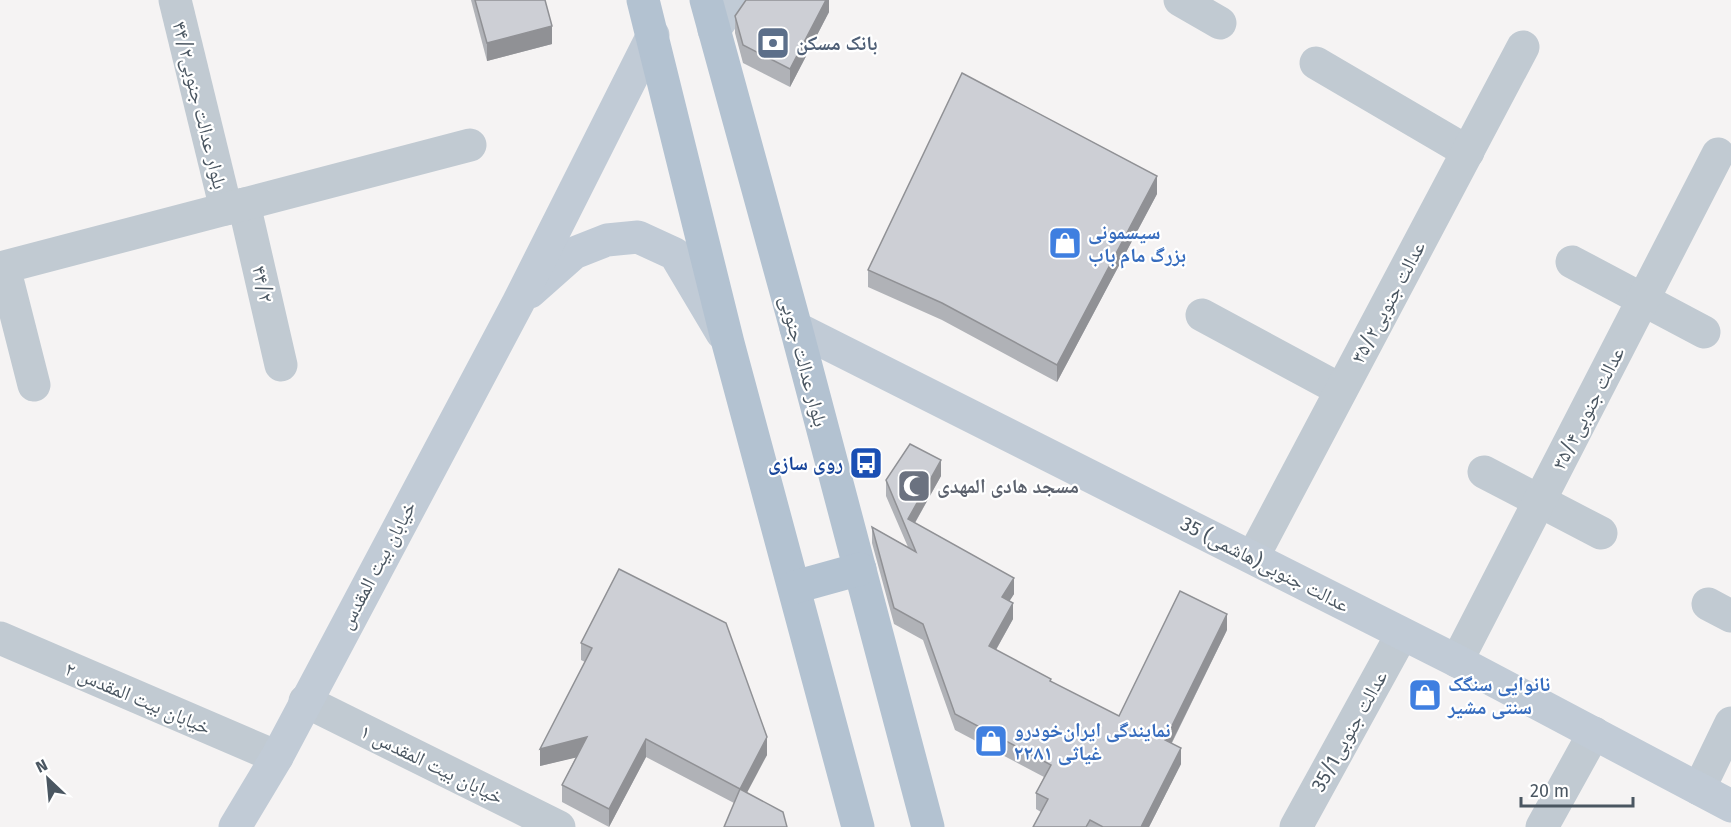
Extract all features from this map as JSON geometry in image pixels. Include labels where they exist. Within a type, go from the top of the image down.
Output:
[{"type":"main road","points":[[643,0],[728,343],[858,827]]},
{"type":"main road","name":"بلوار عدالت جنوبی","points":[[710,15],[796,328],[928,827]]},
{"type":"main road","points":[[795,587],[860,569]]},
{"type":"street","name":"بلوار عدالت جنوبی۴۴/۲","points":[[175,0],[235,207]]},
{"type":"street","points":[[710,15],[735,0]]},
{"type":"street","points":[[1180,0],[1220,23]]},
{"type":"street","name":"خیابان بیت المقدس","points":[[235,827],[277,757],[518,303],[652,35]]},
{"type":"street","name":"عدالت جنوبی۳۵/۲","points":[[1253,557],[1523,47]]},
{"type":"street","points":[[1316,63],[1468,152]]},
{"type":"street","points":[[34,385],[3,267],[470,145]]},
{"type":"street","name":"عدالت جنوبی۳۵/۴","points":[[1457,662],[1718,154]]},
{"type":"street","name":"۴۴/۲","points":[[235,207],[281,365]]},
{"type":"street","points":[[518,303],[574,253],[607,240],[638,237],[675,254],[728,343]]},
{"type":"street","points":[[1572,262],[1704,333]]},
{"type":"street","points":[[1202,315],[1341,390]]},
{"type":"street","name":"35 عدالت جنوبی(هاشمی)","points":[[796,328],[1253,557],[1731,806]]},
{"type":"street","points":[[1484,472],[1601,534]]},
{"type":"street","name":"35/1عدالت جنوبی","points":[[1296,827],[1402,634]]},
{"type":"street","name":"خیابان بیت المقدس ۲","points":[[0,638],[277,757]]},
{"type":"street","name":"خیابان بیت المقدس ۱","points":[[305,701],[559,827]]},
{"type":"street","points":[[1699,789],[1731,723]]},
{"type":"street","points":[[1542,827],[1594,733]]},
{"type":"building","points":[[475,0],[545,0],[552,26],[487,43]]},
{"type":"building","name":"بانک مسکن","points":[[746,0],[826,0],[790,69],[743,45],[735,16]]},
{"type":"building","points":[[962,73],[1157,176],[1057,365],[942,303],[868,270]]},
{"type":"building","points":[[910,444],[941,460],[908,519],[1014,578],[1002,597],[1013,603],[989,646],[1051,679],[1050,681],[1119,716],[1180,591],[1227,614],[1165,740],[1181,748],[1141,827],[1103,827],[1090,820],[1086,827],[1033,827],[1048,799],[1036,793],[1051,765],[955,714],[923,624],[894,608],[872,527],[916,552],[886,480]]},
{"type":"building","points":[[619,569],[726,623],[767,737],[740,789],[646,739],[609,809],[562,785],[587,737],[540,749],[592,648],[581,643]]},
{"type":"building","points":[[740,789],[783,812],[787,827],[724,827]]},
{"type":"place","name":"بانک مسکن","points":[[773,43]]},
{"type":"place","name":"سیسمونی بزرگ مام باب","points":[[1065,243]]},
{"type":"place","name":"روی سازی","points":[[866,463]]},
{"type":"place","name":"مسجد هادی المهدی","points":[[914,486]]},
{"type":"place","name":"نانوایی سنگک سنتی مشیر","points":[[1425,695]]},
{"type":"place","name":"نمایندگی ایران‌خودرو غیاثی ۲۲۸۱","points":[[991,741]]}]
